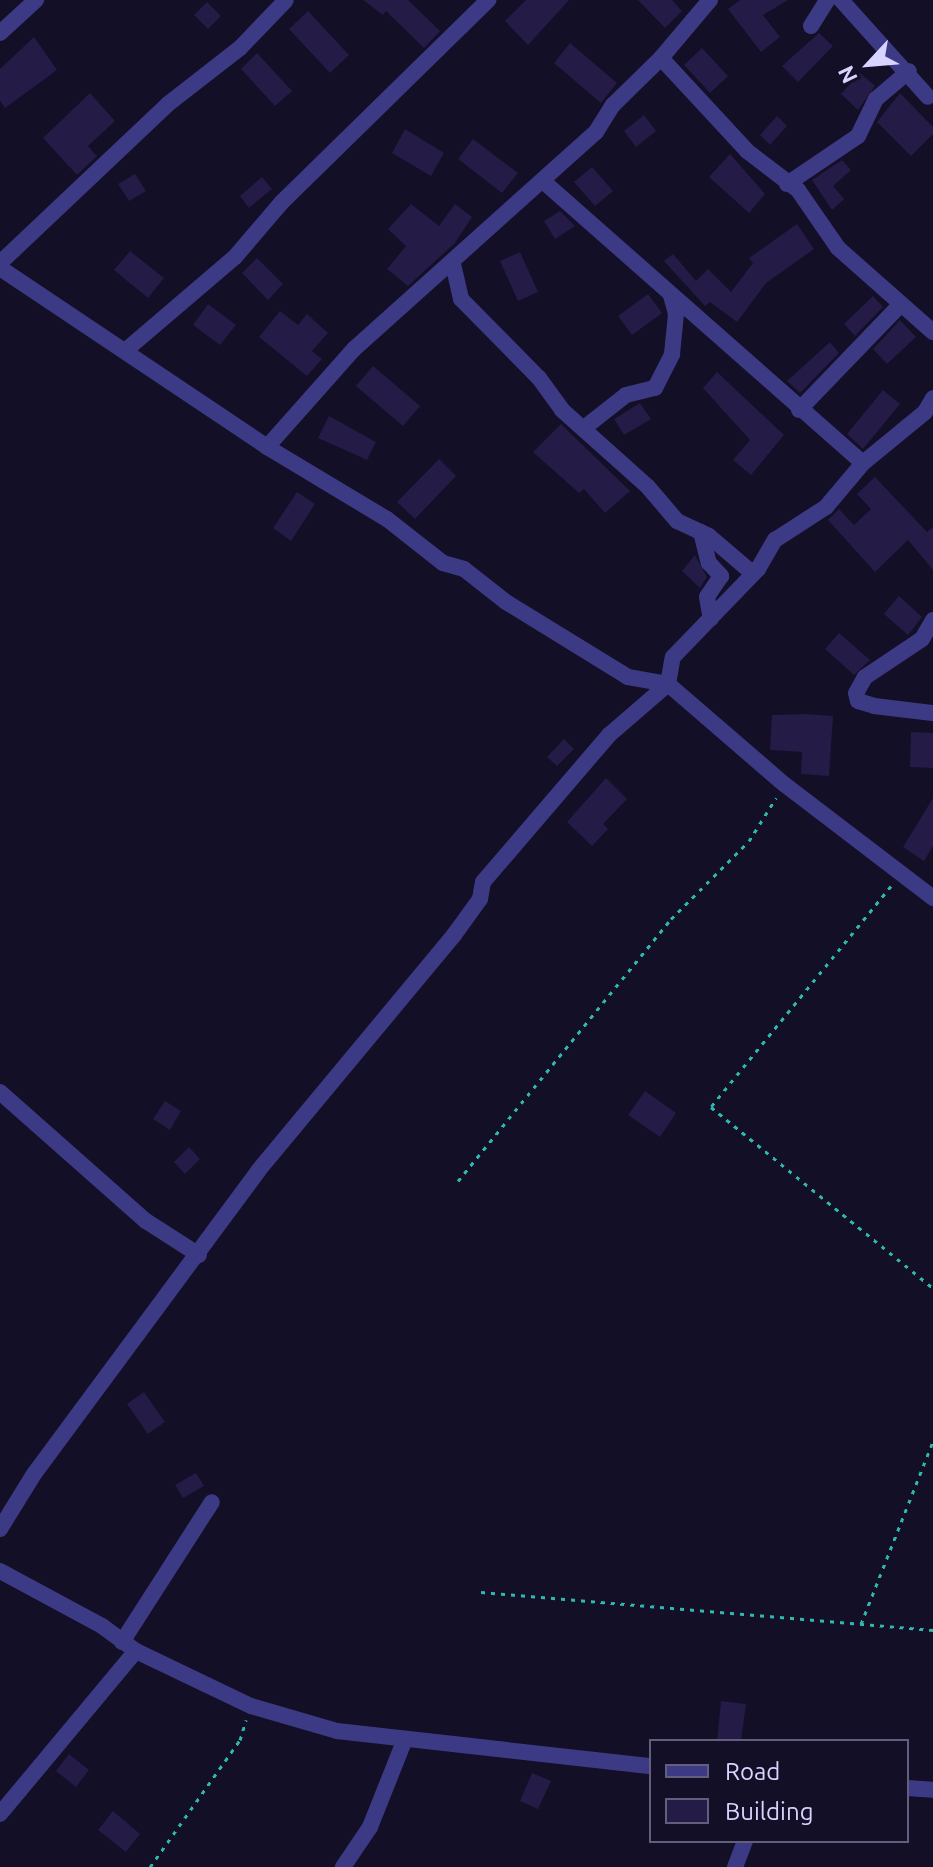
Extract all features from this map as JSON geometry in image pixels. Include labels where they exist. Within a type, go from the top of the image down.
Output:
[{"type":"street","points":[[0,33],[36,0]]},
{"type":"street","points":[[286,0],[240,48],[168,104],[0,266],[267,447],[387,519],[443,563],[464,569],[506,602],[628,677],[668,684],[784,784],[933,898]]},
{"type":"street","points":[[126,350],[235,257],[282,202],[488,0]]},
{"type":"street","points":[[267,447],[354,349],[453,264],[463,249],[544,182],[561,158],[596,132],[613,105],[661,58],[710,0]]},
{"type":"street","points":[[811,26],[827,0]]},
{"type":"street","points":[[841,0],[909,71],[928,97]]},
{"type":"street","points":[[661,58],[747,151],[806,200],[838,248],[933,332]]},
{"type":"street","points":[[787,184],[858,136],[867,111],[909,71]]},
{"type":"street","points":[[544,182],[799,410],[863,463]]},
{"type":"street","points":[[453,264],[461,299],[584,428],[677,521],[701,532],[750,571],[758,569]]},
{"type":"street","points":[[584,428],[626,395],[655,388],[672,354],[676,314],[671,295]]},
{"type":"street","points":[[799,410],[901,304]]},
{"type":"street","points":[[0,1529],[34,1474],[199,1255],[258,1171],[454,935],[480,899],[483,882],[609,735],[668,684],[673,657],[758,569],[775,540],[826,507],[863,463],[925,412],[933,398]]},
{"type":"street","points":[[701,532],[709,563],[721,576],[707,597],[711,619]]},
{"type":"street","points":[[933,651],[929,626],[865,677],[856,693],[858,701],[874,706],[933,713]]},
{"type":"street","points":[[0,1092],[146,1221],[199,1255]]},
{"type":"street","points":[[0,1814],[129,1646],[212,1502]]},
{"type":"street","points":[[0,1571],[102,1626],[129,1646],[247,1704],[337,1731],[649,1766]]},
{"type":"street","points":[[343,1867],[370,1827],[405,1739]]},
{"type":"street","points":[[909,1788],[933,1790]]},
{"type":"street","points":[[735,1867],[744,1843]]},
{"type":"path","points":[[458,1181],[671,919],[749,841],[784,784]]},
{"type":"path","points":[[901,874],[711,1107],[933,1288]]},
{"type":"path","points":[[861,1624],[933,1441]]},
{"type":"path","points":[[481,1592],[933,1630]]},
{"type":"path","points":[[150,1867],[240,1740],[247,1704]]},
{"type":"building","points":[[363,0],[408,0],[440,31],[424,48],[386,11],[383,15]]},
{"type":"building","points":[[526,0],[569,0],[528,45],[505,21]]},
{"type":"building","points":[[638,0],[672,0],[682,11],[665,28]]},
{"type":"building","points":[[740,0],[788,0],[763,15],[780,37],[761,52],[728,9]]},
{"type":"building","points":[[207,2],[221,16],[208,29],[194,15]]},
{"type":"building","points":[[308,11],[349,55],[330,73],[289,29]]},
{"type":"building","points":[[819,33],[833,46],[798,82],[782,66]]},
{"type":"building","points":[[34,37],[57,70],[5,108],[0,101],[0,69]]},
{"type":"building","points":[[570,43],[617,83],[601,103],[554,63]]},
{"type":"building","points":[[702,48],[728,76],[710,93],[684,65]]},
{"type":"building","points":[[257,53],[292,91],[275,106],[241,69]]},
{"type":"building","points":[[860,73],[875,86],[858,110],[841,94]]},
{"type":"building","points":[[90,93],[115,121],[88,146],[97,156],[77,175],[43,138]]},
{"type":"building","points":[[900,93],[933,127],[933,134],[911,156],[877,122]]},
{"type":"building","points":[[644,115],[656,131],[636,147],[624,131]]},
{"type":"building","points":[[777,116],[787,126],[770,145],[760,135]]},
{"type":"building","points":[[405,129],[444,153],[431,176],[392,153]]},
{"type":"building","points":[[473,139],[518,173],[502,193],[458,159]]},
{"type":"building","points":[[730,154],[765,194],[749,213],[709,177]]},
{"type":"building","points":[[842,160],[851,170],[833,186],[844,199],[832,210],[812,180]]},
{"type":"building","points":[[592,167],[613,191],[595,206],[574,182]]},
{"type":"building","points":[[135,174],[146,191],[129,201],[118,184]]},
{"type":"building","points":[[262,177],[272,189],[249,208],[240,196]]},
{"type":"building","points":[[411,204],[439,226],[455,204],[472,217],[455,243],[408,286],[387,269],[406,246],[388,229]]},
{"type":"building","points":[[560,211],[575,226],[555,239],[544,221]]},
{"type":"building","points":[[797,224],[814,249],[766,283],[737,322],[710,302],[705,306],[664,261],[673,254],[696,281],[708,269],[731,292],[753,263],[749,258]]},
{"type":"building","points":[[130,251],[164,278],[148,298],[114,270]]},
{"type":"building","points":[[520,252],[538,292],[518,301],[500,261]]},
{"type":"building","points":[[257,258],[283,284],[268,300],[242,273]]},
{"type":"building","points":[[648,294],[662,313],[632,335],[618,316]]},
{"type":"building","points":[[873,296],[883,307],[855,336],[844,324]]},
{"type":"building","points":[[208,304],[236,325],[220,345],[193,325]]},
{"type":"building","points":[[280,311],[298,325],[307,314],[328,333],[312,351],[322,359],[307,376],[259,337]]},
{"type":"building","points":[[900,320],[916,337],[887,364],[873,349]]},
{"type":"building","points":[[830,342],[839,353],[800,393],[787,381]]},
{"type":"building","points":[[373,366],[420,406],[403,426],[356,386]]},
{"type":"building","points":[[717,372],[784,435],[751,475],[733,460],[750,440],[703,388]]},
{"type":"building","points":[[883,390],[900,404],[863,449],[847,434]]},
{"type":"building","points":[[640,403],[651,419],[624,435],[614,419]]},
{"type":"building","points":[[329,416],[376,442],[367,460],[318,438]]},
{"type":"building","points":[[561,424],[630,491],[605,513],[584,489],[579,493],[533,452]]},
{"type":"building","points":[[439,459],[456,476],[415,519],[397,502]]},
{"type":"building","points":[[875,477],[927,532],[933,527],[933,570],[908,540],[875,572],[828,520],[839,509],[854,525],[871,509],[857,494]]},
{"type":"building","points":[[297,492],[315,504],[291,541],[273,528]]},
{"type":"building","points":[[695,555],[707,577],[700,588],[682,571]]},
{"type":"building","points":[[899,596],[922,617],[908,635],[884,614]]},
{"type":"building","points":[[839,633],[870,660],[854,675],[825,649]]},
{"type":"building","points":[[772,715],[833,716],[829,776],[801,774],[802,752],[770,750]]},
{"type":"building","points":[[911,732],[933,733],[933,768],[910,767]]},
{"type":"building","points":[[564,739],[574,749],[557,766],[547,757]]},
{"type":"building","points":[[606,778],[627,799],[603,824],[608,829],[592,846],[567,822]]},
{"type":"building","points":[[933,798],[933,846],[924,861],[903,847]]},
{"type":"building","points":[[645,1091],[676,1113],[660,1137],[628,1115]]},
{"type":"building","points":[[165,1101],[181,1111],[170,1130],[153,1119]]},
{"type":"building","points":[[189,1147],[200,1159],[185,1174],[174,1162]]},
{"type":"building","points":[[144,1392],[165,1422],[148,1434],[127,1404]]},
{"type":"building","points":[[196,1473],[204,1486],[183,1498],[175,1485]]},
{"type":"building","points":[[721,1701],[746,1704],[741,1739],[717,1739]]},
{"type":"building","points":[[69,1754],[89,1770],[76,1787],[56,1771]]},
{"type":"building","points":[[532,1773],[551,1781],[538,1809],[520,1801]]},
{"type":"building","points":[[113,1811],[140,1834],[126,1852],[98,1830]]}]
